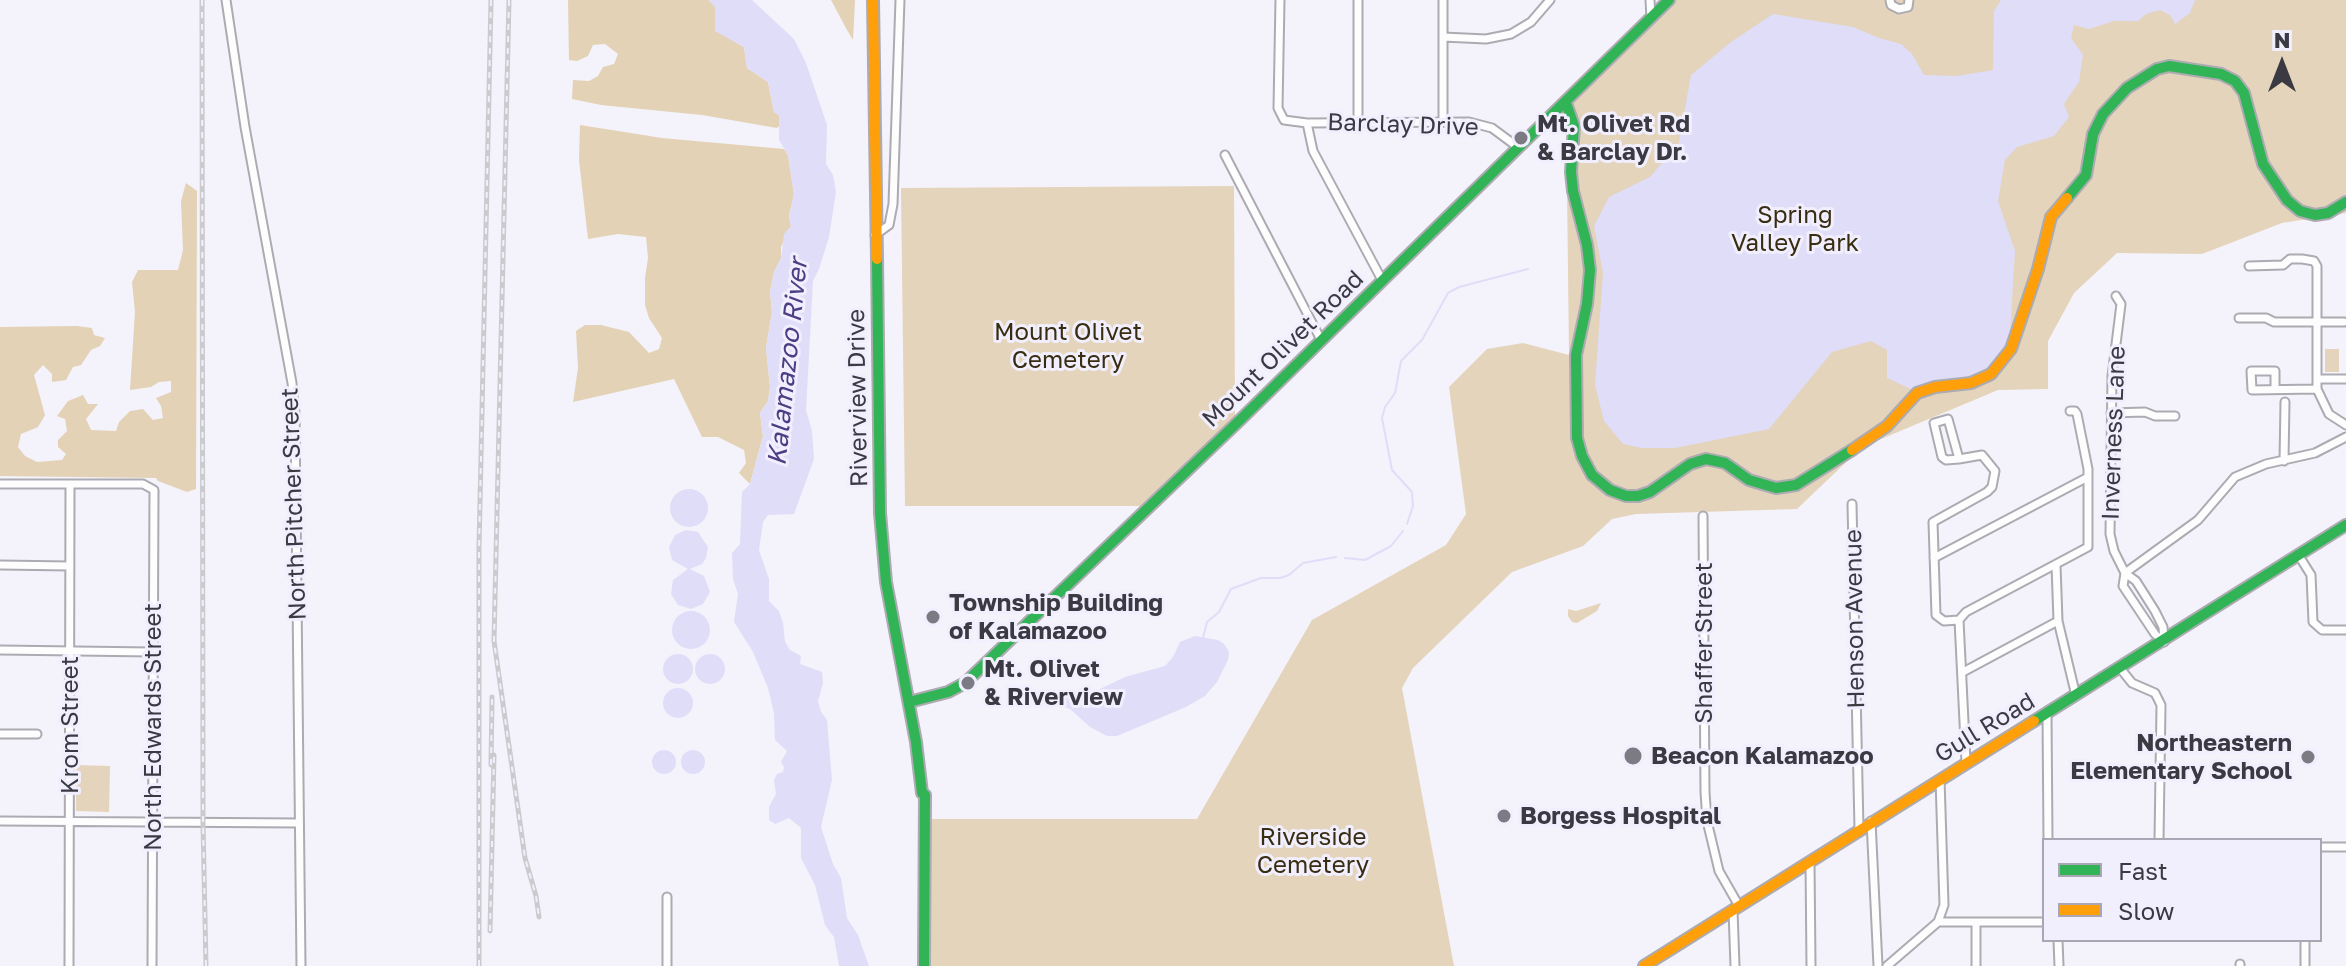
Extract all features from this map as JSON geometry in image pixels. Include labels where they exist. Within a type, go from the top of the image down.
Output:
[{"type":"street","name":"North Pitcher Street","points":[[226,0],[295,413],[301,966]]},
{"type":"street","name":"Riverview Drive","points":[[873,0],[882,540],[922,793],[919,796],[919,819],[923,822],[924,966]]},
{"type":"street","points":[[875,235],[889,225],[893,204],[900,0]]},
{"type":"street","name":"Barclay Drive","points":[[1280,0],[1278,108],[1288,122],[1482,125],[1501,133],[1519,148]]},
{"type":"street","points":[[1358,0],[1358,121]]},
{"type":"street","points":[[1443,0],[1443,122]]},
{"type":"street","points":[[1650,0],[1651,19]]},
{"type":"street","name":"Mount Olivet Road","points":[[909,702],[948,692],[965,683],[1669,0]]},
{"type":"street","points":[[1890,0],[1891,5],[1899,9],[1908,7],[1909,0]]},
{"type":"street","points":[[1443,37],[1486,39],[1511,34],[1531,22],[1545,2]]},
{"type":"street","points":[[1566,103],[1574,126],[1572,181],[1590,270],[1587,304],[1576,355],[1577,438],[1592,475],[1610,490],[1626,496],[1650,492],[1690,464],[1706,459],[1725,463],[1763,486],[1796,485],[1887,426],[1917,393],[1935,387],[1971,383],[1991,374],[2015,342],[2051,217],[2086,175],[2093,134],[2103,114],[2127,88],[2157,69],[2178,66],[2211,71],[2230,78],[2244,93],[2263,164],[2287,200],[2300,211],[2315,215],[2328,213],[2346,202]]},
{"type":"street","points":[[1307,123],[1313,151],[1382,280]]},
{"type":"street","points":[[1225,155],[1321,340]]},
{"type":"street","points":[[2249,266],[2283,265],[2290,259],[2314,261],[2317,266],[2317,389],[2329,414],[2346,425]]},
{"type":"street","name":"Inverness Lane","points":[[2116,296],[2121,304],[2112,376],[2110,534],[2125,573],[2123,586],[2155,634],[2164,642]]},
{"type":"street","points":[[2239,318],[2344,322]]},
{"type":"street","points":[[2317,379],[2346,379]]},
{"type":"street","points":[[2275,389],[2317,389]]},
{"type":"street","points":[[2284,461],[2285,402]]},
{"type":"street","points":[[1959,459],[1948,419],[1934,423],[1942,457],[1946,460],[1959,459],[1982,455],[1990,463],[1995,477],[1987,492],[1933,522],[1936,615],[1944,621],[1959,620],[1966,612],[2088,547],[2088,477],[2077,414],[2070,411]]},
{"type":"street","points":[[2111,413],[2145,412],[2155,416],[2175,416]]},
{"type":"street","points":[[2164,642],[2163,627],[2155,611],[2136,581],[2125,573],[2198,520],[2235,477],[2251,468],[2326,449],[2346,437]]},
{"type":"street","points":[[1934,558],[2088,477]]},
{"type":"street","points":[[0,484],[70,485]]},
{"type":"street","name":"North Edwards Street","points":[[70,485],[143,484],[153,488],[152,966]]},
{"type":"street","name":"Krom Street","points":[[69,966],[70,485]]},
{"type":"street","name":"Henson Avenue","points":[[1852,504],[1859,829]]},
{"type":"street","name":"Shaffer Street","points":[[1703,516],[1707,821],[1719,871],[1736,908]]},
{"type":"street","name":"Gull Road","points":[[1644,966],[2346,525]]},
{"type":"street","points":[[2299,556],[2311,575],[2313,622],[2322,630],[2346,630]]},
{"type":"street","points":[[0,565],[70,566]]},
{"type":"street","points":[[2053,566],[2058,621],[2076,696]]},
{"type":"street","points":[[1959,620],[1966,763]]},
{"type":"street","points":[[1963,672],[2058,621]]},
{"type":"street","points":[[0,650],[152,652]]},
{"type":"street","points":[[2120,668],[2132,683],[2155,693],[2161,705],[2159,838]]},
{"type":"street","points":[[2047,714],[2048,838]]},
{"type":"street","points":[[0,734],[37,734]]},
{"type":"street","points":[[1887,966],[1938,922],[1944,905],[1940,779]]},
{"type":"street","points":[[0,821],[299,823]]},
{"type":"street","points":[[1871,821],[1878,966]]},
{"type":"street","points":[[2322,847],[2346,847]]},
{"type":"street","points":[[1810,861],[1811,966]]},
{"type":"street","points":[[667,897],[667,966]]},
{"type":"street","points":[[1735,966],[1736,908]]},
{"type":"street","points":[[1938,922],[2042,922]]},
{"type":"street","points":[[1976,922],[1976,966]]},
{"type":"street","points":[[2058,942],[2059,966]]},
{"type":"street","points":[[2305,942],[2305,966]]},
{"type":"green space","name":"Spring Valley Park","points":[[1669,0],[2346,0],[2346,213],[2282,223],[2202,254],[2117,253],[2074,293],[2048,341],[2048,389],[1998,390],[1862,447],[1797,509],[1636,514],[1612,519],[1583,546],[1512,572],[1413,668],[1402,688],[1454,966],[930,966],[931,819],[1197,819],[1312,620],[1446,545],[1466,514],[1449,387],[1487,349],[1523,343],[1569,355],[1566,103]]},
{"type":"green space","name":"Mount Olivet Cemetery","points":[[1234,186],[1235,417],[1140,506],[905,506],[901,188]]},
{"type":"green space","points":[[2325,349],[2339,349],[2339,372],[2325,372]]},
{"type":"green space","points":[[1601,603],[1597,611],[1577,623],[1568,616],[1568,609],[1576,611]]},
{"type":"green space","points":[[76,765],[110,766],[109,812],[76,811]]},
{"type":"shaded area","points":[[568,0],[709,0],[715,7],[715,30],[744,47],[747,68],[768,82],[774,112],[779,115],[779,126],[572,99],[573,80],[589,81],[598,76],[603,67],[614,64],[618,54],[605,44],[593,45],[588,56],[577,61],[569,60]]},
{"type":"shaded area","points":[[831,0],[855,0],[853,40],[847,30]]},
{"type":"shaded area","points":[[580,125],[662,138],[784,149],[788,155],[794,194],[789,216],[791,226],[781,247],[781,258],[770,292],[772,312],[766,348],[770,387],[768,401],[760,413],[763,436],[750,484],[739,473],[746,463],[744,450],[718,437],[702,437],[674,379],[573,402],[578,368],[576,331],[585,325],[601,325],[629,332],[649,353],[659,349],[662,338],[645,305],[646,237],[618,234],[588,239],[579,160]]},
{"type":"shaded area","points":[[186,183],[197,191],[196,489],[187,492],[156,478],[0,476],[0,327],[77,326],[92,328],[94,335],[105,338],[100,346],[91,350],[81,365],[73,367],[66,380],[52,382],[52,374],[43,365],[34,375],[45,415],[38,427],[21,434],[18,447],[25,456],[37,462],[62,460],[66,454],[58,447],[58,440],[67,431],[65,419],[57,416],[68,401],[83,395],[88,404],[98,404],[86,419],[91,430],[116,431],[119,422],[130,411],[143,409],[153,420],[163,418],[156,398],[171,392],[171,381],[130,390],[135,312],[132,282],[138,270],[178,270],[183,250],[181,201]]},
{"type":"water","name":"Kalamazoo River","points":[[709,0],[752,0],[794,39],[806,63],[827,125],[826,164],[833,175],[836,192],[829,237],[813,281],[806,410],[812,431],[814,459],[794,514],[768,515],[763,522],[759,550],[769,579],[769,601],[779,611],[785,642],[790,650],[801,656],[800,664],[822,672],[823,683],[818,701],[827,720],[832,780],[821,827],[841,878],[847,918],[858,935],[869,966],[839,966],[834,937],[825,925],[815,885],[801,858],[801,828],[789,818],[775,824],[769,820],[769,807],[776,794],[774,780],[777,774],[783,772],[781,762],[787,751],[775,740],[774,713],[768,688],[753,652],[734,622],[738,594],[733,579],[732,553],[740,544],[742,492],[750,484],[763,436],[760,413],[768,401],[770,387],[766,348],[772,312],[770,292],[781,258],[784,234],[791,226],[789,216],[794,194],[788,155],[779,140],[779,115],[774,112],[768,82],[747,68],[744,47],[715,31],[715,7]]},
{"type":"water","points":[[2001,0],[2195,0],[2190,13],[2175,24],[2170,15],[2160,10],[2146,14],[2138,21],[2114,21],[2089,29],[2074,25],[2071,38],[2083,55],[2079,82],[2064,104],[2069,117],[2054,136],[2017,147],[2005,160],[1998,201],[2015,251],[2010,334],[2003,353],[1983,372],[1913,390],[1887,378],[1887,350],[1871,341],[1832,352],[1769,429],[1675,448],[1642,448],[1623,444],[1604,421],[1595,385],[1603,273],[1594,226],[1609,197],[1650,177],[1679,143],[1691,75],[1731,42],[1773,14],[1853,27],[1901,44],[1912,54],[1924,75],[1957,76],[1993,70],[1994,11]]},
{"type":"water","points":[[689,489],[703,494],[708,508],[703,522],[689,527],[675,522],[670,508],[675,494]]},
{"type":"water","points":[[686,530],[698,532],[708,547],[702,564],[690,569],[704,576],[710,592],[703,604],[691,609],[678,605],[671,594],[673,580],[688,569],[672,560],[669,547],[675,535]]},
{"type":"water","points":[[691,611],[705,616],[710,630],[705,644],[691,649],[677,644],[672,630],[677,616]]},
{"type":"water","points":[[1195,636],[1224,644],[1229,652],[1228,660],[1217,682],[1205,696],[1186,707],[1117,736],[1107,736],[1090,727],[1070,709],[1053,703],[1057,692],[1098,690],[1125,677],[1165,666],[1180,642]]},
{"type":"water","points":[[678,654],[689,658],[693,669],[689,680],[678,684],[667,680],[663,669],[667,658]]},
{"type":"water","points":[[710,654],[721,658],[725,669],[721,680],[710,684],[699,680],[695,669],[699,658]]},
{"type":"water","points":[[678,688],[689,692],[693,703],[689,714],[678,718],[667,714],[663,703],[667,692]]},
{"type":"water","points":[[664,750],[672,754],[676,762],[672,770],[664,774],[656,770],[652,762],[656,754]]},
{"type":"water","points":[[693,750],[701,754],[705,762],[701,770],[693,774],[685,770],[681,762],[685,754]]},
{"type":"waterway","points":[[1407,524],[1413,506],[1412,492],[1392,470],[1382,418],[1385,407],[1395,393],[1401,361],[1422,340],[1448,293],[1459,287],[1528,269]]},
{"type":"waterway","points":[[1345,558],[1365,560],[1391,546],[1403,531]]},
{"type":"waterway","points":[[1203,638],[1207,622],[1219,612],[1231,589],[1261,578],[1289,575],[1303,563],[1336,557]]},
{"type":"railway","points":[[202,0],[203,823],[206,966]]},
{"type":"railway","points":[[479,966],[479,548],[491,0]]},
{"type":"railway","points":[[509,0],[494,641],[525,858],[539,917]]},
{"type":"railway","points":[[491,765],[492,697]]},
{"type":"railway","points":[[490,931],[494,755]]},
{"type":"traffic: fast","points":[[909,702],[948,692],[965,683],[1241,419],[1669,0]]},
{"type":"traffic: fast","points":[[2067,198],[2086,175],[2093,134],[2103,114],[2127,88],[2157,69],[2169,66],[2221,74],[2235,81],[2244,93],[2263,164],[2287,200],[2300,211],[2315,215],[2328,213],[2346,202]]},
{"type":"traffic: fast","points":[[1566,103],[1574,126],[1573,191],[1590,270],[1587,304],[1576,355],[1577,438],[1592,475],[1610,490],[1626,496],[1638,496],[1650,492],[1690,464],[1706,459],[1725,463],[1749,480],[1776,488],[1796,485],[1852,450]]},
{"type":"traffic: fast","points":[[877,259],[880,513],[886,582],[916,742],[922,793],[925,795],[924,966]]},
{"type":"traffic: fast","points":[[2034,721],[2346,525]]},
{"type":"traffic: slow","points":[[873,0],[877,259]]},
{"type":"traffic: slow","points":[[1852,450],[1887,426],[1917,393],[1935,387],[1971,383],[1991,374],[2011,349],[2038,269],[2051,217],[2067,198]]},
{"type":"traffic: slow","points":[[1644,966],[2034,721]]},
{"type":"place","name":"Mt. Olivet Rd & Barclay Dr.","points":[[1521,138]]},
{"type":"place","name":"Township Building of Kalamazoo","points":[[933,617]]},
{"type":"place","name":"Mt. Olivet & Riverview","points":[[968,683]]},
{"type":"place","name":"Beacon Kalamazoo","points":[[1633,756]]},
{"type":"place","name":"Northeastern Elementary School","points":[[2308,757]]},
{"type":"place","name":"Borgess Hospital","points":[[1504,816]]},
{"type":"park label","name":"Riverside Cemetery","points":[[1313,851]]}]
